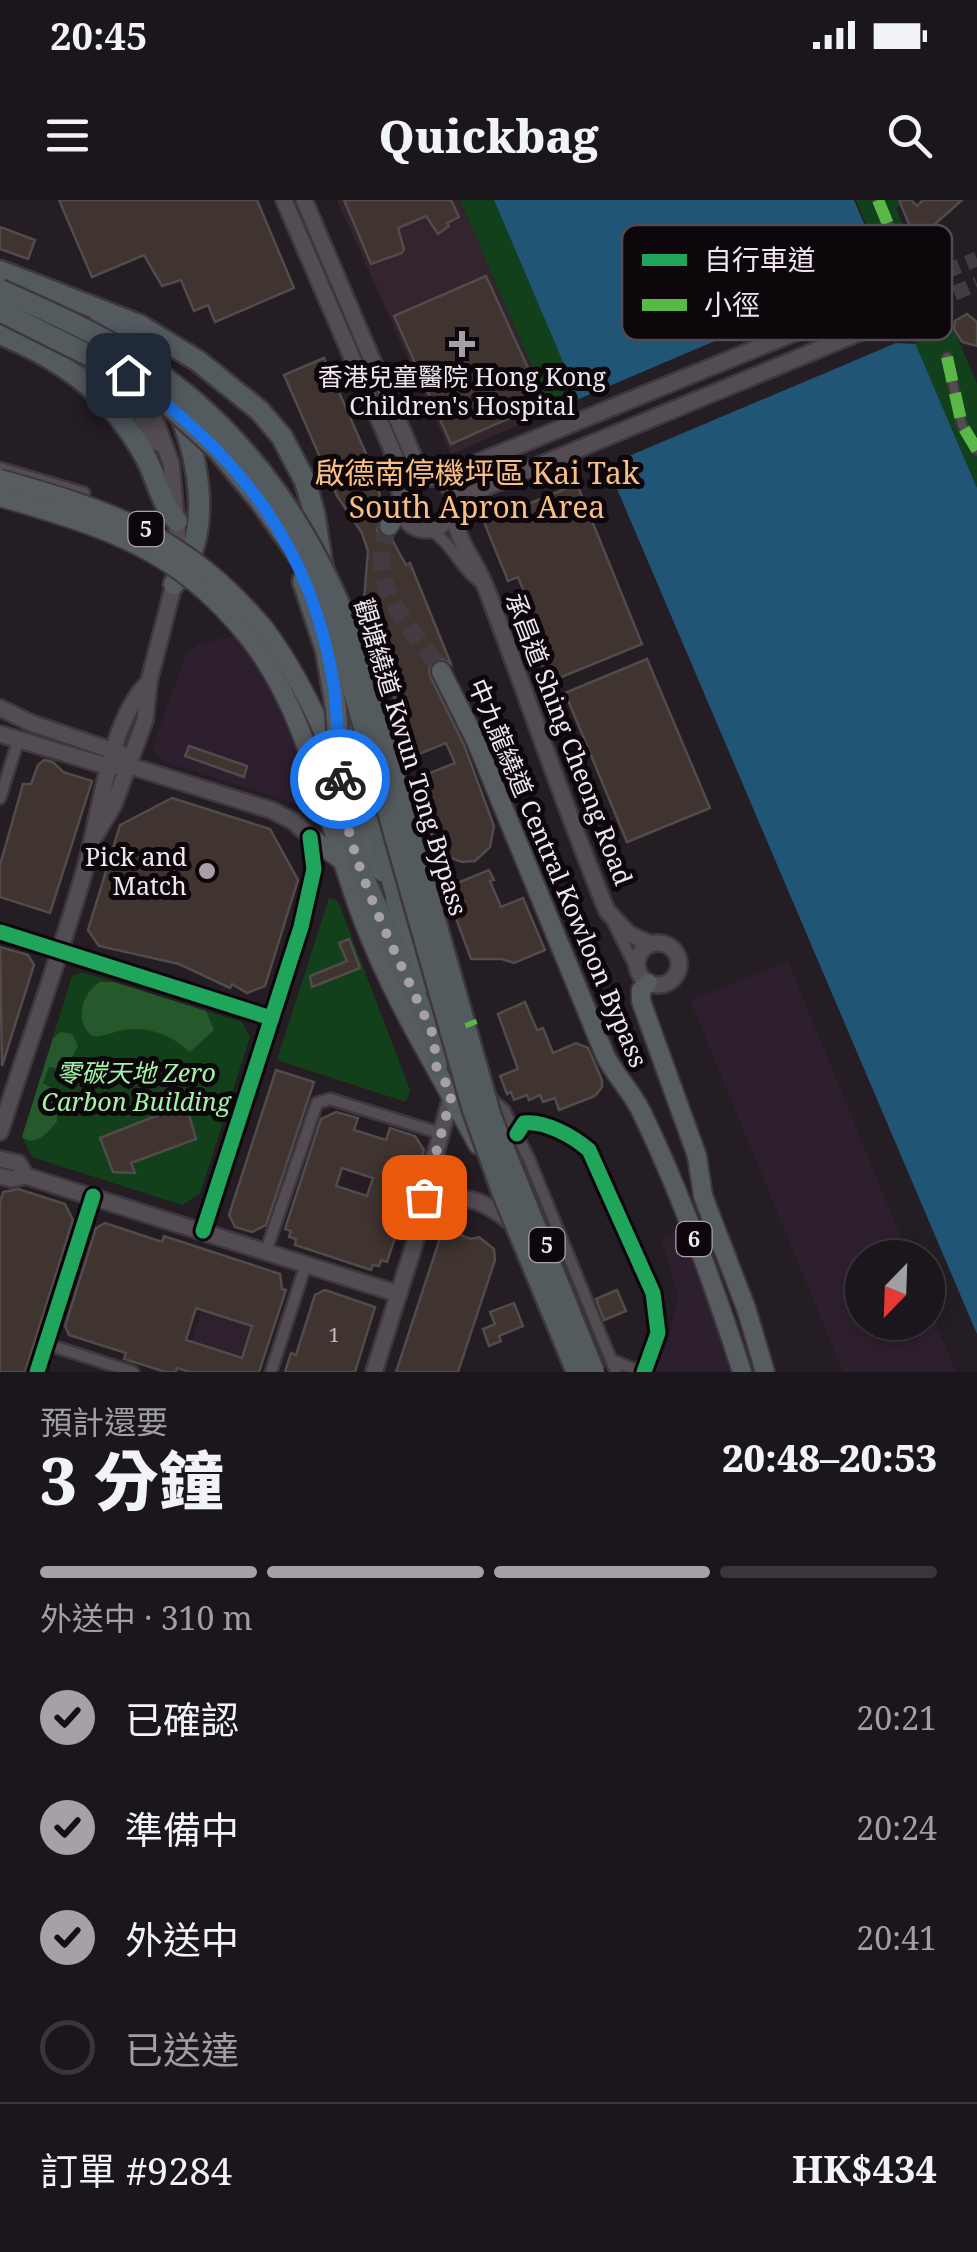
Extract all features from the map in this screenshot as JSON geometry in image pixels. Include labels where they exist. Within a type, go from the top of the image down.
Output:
[{"type":"highway","points":[[0,271],[139,324],[217,375],[260,411],[293,456],[314,512],[345,695],[394,922],[434,1037],[436,1066]]},
{"type":"highway","name":"觀塘繞道 Kwun Tong Bypass","points":[[0,290],[115,345],[192,400],[268,480],[314,548],[362,667],[491,1118],[601,1368]]},
{"type":"highway","points":[[77,303],[126,335],[148,358],[168,389],[187,431],[198,482],[198,522],[188,566],[174,584]]},
{"type":"highway","name":"觀塘繞道 Kwun Tong Bypass","points":[[0,314],[105,362],[173,409],[242,477],[312,579],[339,646],[483,1140],[574,1372]]},
{"type":"highway","points":[[0,334],[59,362],[107,401],[135,438],[168,511],[177,521]]},
{"type":"highway","name":"5","points":[[0,479],[84,502],[129,520],[188,554],[214,575],[272,638],[323,732],[394,922],[495,1117],[601,1368]]},
{"type":"highway","name":"5","points":[[0,497],[123,537],[193,579],[227,611],[258,649],[284,692],[304,740],[330,814],[340,859],[388,982],[482,1152],[574,1372]]},
{"type":"highway","points":[[389,526],[402,500]]},
{"type":"highway","points":[[290,546],[321,630],[331,671],[340,788],[348,833],[394,922]]},
{"type":"highway","name":"中九龍繞道 Central Kowloon Bypass","points":[[442,671],[468,722],[605,1055],[640,1108],[722,1310],[742,1372]]},
{"type":"highway","points":[[310,837],[340,859]]},
{"type":"highway","name":"中九龍繞道 Central Kowloon Bypass","points":[[643,978],[640,1001],[697,1156],[703,1196],[746,1308],[765,1372]]},
{"type":"main road","points":[[284,200],[399,466],[402,500]]},
{"type":"main road","name":"承昌道 Shing Cheong Road","points":[[304,200],[414,458],[452,490],[458,535],[485,586],[607,911],[629,934],[651,944],[670,946],[680,964],[669,983],[656,986],[643,978]]},
{"type":"main road","points":[[0,281],[96,326],[130,360],[151,404],[171,463],[177,521],[174,584],[149,682],[128,714],[120,760],[100,800],[94,837],[0,1132]]},
{"type":"main road","points":[[0,314],[81,357],[106,377],[136,407],[170,471]]},
{"type":"main road","points":[[402,500],[416,478],[435,477],[588,419],[778,340]]},
{"type":"main road","points":[[431,530],[443,525],[454,507],[477,492],[843,340]]},
{"type":"main road","name":"承昌道 Shing Cheong Road","points":[[402,500],[411,524],[431,530]]},
{"type":"main road","points":[[0,708],[120,760],[284,814],[310,837]]},
{"type":"main road","points":[[0,719],[31,723]]},
{"type":"main road","points":[[0,731],[120,760]]},
{"type":"main road","points":[[643,978],[640,952],[651,944]]},
{"type":"main road","points":[[374,1372],[421,1223],[421,1206],[452,1094]]},
{"type":"main road","points":[[0,1159],[18,1164],[26,1176]]},
{"type":"main road","points":[[432,1174],[442,1187],[486,1205],[508,1220]]},
{"type":"main road","points":[[0,1176],[26,1176],[399,1294]]},
{"type":"main road","points":[[421,1223],[440,1206],[461,1197]]},
{"type":"street","points":[[878,200],[890,225]]},
{"type":"street","points":[[948,357],[962,425],[977,450]]},
{"type":"street","points":[[0,468],[84,494]]},
{"type":"street","name":"承昌道 Shing Cheong Road","points":[[431,530],[449,544],[468,575],[485,586]]},
{"type":"street","points":[[0,798],[18,738]]},
{"type":"street","points":[[204,1231],[312,880],[310,837]]},
{"type":"street","name":"承昌道 Shing Cheong Road","points":[[607,911],[643,978]]},
{"type":"street","points":[[0,932],[271,1018]]},
{"type":"street","points":[[478,1088],[504,1110],[517,1134],[601,1368]]},
{"type":"street","points":[[266,1252],[317,1103],[330,1098],[442,1134]]},
{"type":"street","points":[[517,1134],[524,1123],[534,1122],[580,1142],[589,1150],[653,1293],[658,1332],[646,1368],[601,1368]]},
{"type":"street","points":[[38,1372],[93,1196]]},
{"type":"street","points":[[271,1372],[306,1264]]},
{"type":"street","points":[[46,1344],[133,1372]]},
{"type":"street","points":[[601,1368],[616,1372]]},
{"type":"shaded area","name":"香港兒童醫院 Hong Kong Children's Hospital","points":[[337,200],[460,200],[551,411],[451,454]]},
{"type":"shaded area","points":[[235,635],[272,693],[299,749],[317,803],[306,807],[163,761],[152,748],[186,654],[200,644]]},
{"type":"shaded area","points":[[788,961],[902,1240],[845,1240],[845,1340],[943,1340],[956,1372],[843,1372],[690,1000]]},
{"type":"shaded area","points":[[685,1229],[730,1372],[654,1372],[668,1341],[678,1296],[661,1238]]},
{"type":"shaded area","points":[[218,1255],[280,1274],[286,1290],[259,1372],[183,1370]]},
{"type":"green space","points":[[460,200],[494,200],[579,399],[551,411]]},
{"type":"green space","points":[[856,200],[897,200],[903,225],[866,225]]},
{"type":"green space","points":[[952,325],[977,384],[977,488],[914,340],[952,340]]},
{"type":"green space","points":[[329,898],[338,901],[410,1090],[406,1102],[277,1060]]},
{"type":"green space","name":"零碳天地 Zero Carbon Building","points":[[82,972],[242,1022],[250,1037],[200,1194],[182,1205],[32,1157],[22,1137],[72,976]]},
{"type":"green space","points":[[100,982],[114,982],[206,1011],[214,1030],[190,1052],[151,1031],[133,1029],[92,1036],[83,1023],[82,1008],[88,993]]},
{"type":"green space","points":[[61,1032],[72,1034],[78,1046],[65,1070],[49,1067],[43,1083],[57,1091],[57,1121],[41,1137],[27,1140],[22,1137],[53,1038]]},
{"type":"water","points":[[494,200],[854,200],[865,225],[622,225],[622,340],[914,340],[977,488],[977,1334],[945,1259],[945,1240],[937,1240]]},
{"type":"pier","points":[[717,340],[914,340],[916,344],[896,343],[624,458],[610,474],[579,399]]},
{"type":"building","points":[[59,200],[257,200],[294,288],[215,322],[208,305],[194,311],[181,280],[162,286],[144,255],[92,277]]},
{"type":"building","points":[[344,200],[451,200],[459,217],[438,234],[426,216],[398,228],[402,253],[371,264]]},
{"type":"building","points":[[899,200],[911,200],[917,206],[923,200],[962,200],[934,225],[909,225]]},
{"type":"building","points":[[0,227],[35,240],[28,259],[0,249]]},
{"type":"building","points":[[486,276],[544,403],[451,444],[394,316]]},
{"type":"building","points":[[967,314],[977,322],[977,346],[962,342],[954,329],[955,321]]},
{"type":"building","points":[[324,358],[378,481],[382,515],[377,531],[391,538],[406,565],[410,563],[451,664],[435,660],[429,669],[430,676],[464,745],[494,826],[490,847],[475,861],[448,857],[433,838],[412,780],[455,763],[446,743],[419,754],[393,695],[364,600],[368,551],[362,533],[337,496],[284,375]]},
{"type":"building","points":[[577,484],[642,644],[549,682],[530,635],[540,632],[518,577],[508,581],[484,522]]},
{"type":"building","points":[[647,659],[710,808],[627,842],[565,693]]},
{"type":"building","points":[[189,746],[247,766],[244,777],[185,756]]},
{"type":"building","points":[[44,760],[53,762],[63,772],[92,781],[50,913],[0,897],[0,865],[23,784],[31,784]]},
{"type":"building","points":[[172,798],[270,829],[298,880],[265,986],[247,993],[232,984],[230,988],[179,964],[99,946],[88,930],[120,825]]},
{"type":"building","points":[[489,870],[501,907],[523,898],[545,950],[514,963],[471,959],[445,888]]},
{"type":"building","points":[[349,939],[360,968],[312,987],[310,976],[347,961],[339,943]]},
{"type":"building","points":[[0,947],[28,955],[34,965],[2,1066]]},
{"type":"building","points":[[525,1002],[537,1030],[543,1028],[553,1053],[576,1043],[588,1048],[602,1080],[595,1096],[559,1110],[555,1098],[543,1102],[540,1095],[529,1100],[527,1095],[514,1100],[511,1092],[507,1094],[500,1076],[518,1069],[498,1014]]},
{"type":"building","points":[[276,1070],[314,1082],[266,1225],[252,1232],[235,1227],[229,1215]]},
{"type":"building","points":[[186,1104],[196,1139],[131,1163],[135,1173],[113,1172],[100,1138]]},
{"type":"building","points":[[336,1112],[358,1118],[354,1130],[386,1140],[390,1128],[415,1136],[424,1150],[387,1262],[381,1260],[371,1270],[295,1245],[296,1239],[289,1237],[291,1231],[285,1229],[321,1119]],"holes":[[[342,1168],[373,1178],[367,1196],[336,1186]]]},
{"type":"building","points":[[18,1189],[65,1204],[73,1220],[25,1372],[0,1372],[0,1203],[3,1192]]},
{"type":"building","points":[[105,1223],[162,1242],[164,1236],[280,1274],[282,1289],[286,1290],[259,1372],[190,1372],[177,1368],[176,1372],[166,1372],[124,1359],[126,1353],[69,1335],[65,1326],[96,1228]],"holes":[[[196,1308],[252,1326],[242,1358],[186,1340]]]},
{"type":"building","points":[[443,1229],[471,1239],[479,1237],[494,1249],[495,1260],[458,1372],[396,1372]]},
{"type":"building","points":[[325,1290],[375,1307],[355,1372],[285,1372],[291,1353],[296,1355],[315,1295]]},
{"type":"building","points":[[617,1290],[626,1311],[604,1320],[596,1299]]},
{"type":"building","points":[[514,1303],[523,1326],[499,1336],[501,1341],[489,1346],[483,1329],[495,1324],[490,1312]]},
{"type":"tunnel","points":[[952,269],[977,259]]},
{"type":"tunnel","points":[[952,294],[977,284]]},
{"type":"tunnel","points":[[389,526],[383,548],[386,586],[394,604],[441,671]]},
{"type":"marked path","points":[[878,200],[888,225]]},
{"type":"marked path","points":[[947,357],[962,425],[977,450]]},
{"type":"marked path","points":[[470,1021],[472,1026]]},
{"type":"cycle path","points":[[203,1231],[301,927],[314,869],[310,837]]},
{"type":"cycle path","points":[[0,932],[271,1018]]},
{"type":"cycle path","points":[[517,1134],[524,1123],[541,1124],[589,1150],[653,1293],[658,1333],[644,1372]]},
{"type":"cycle path","points":[[37,1372],[93,1196]]},
{"type":"way so far","points":[[340,779],[343,811],[357,859],[434,1037],[436,1066],[452,1094],[424,1197]]},
{"type":"place","name":"香港兒童醫院 Hong Kong Children's Hospital","points":[[462,344]]},
{"type":"place","name":"Pick and Match","points":[[207,871]]},
{"type":"district","name":"啟德南停機坪區 Kai Tak South Apron Area","points":[[477,491]]},
{"type":"route","points":[[128,375],[217,449],[260,500],[290,546],[321,630],[331,671],[340,779]]}]
